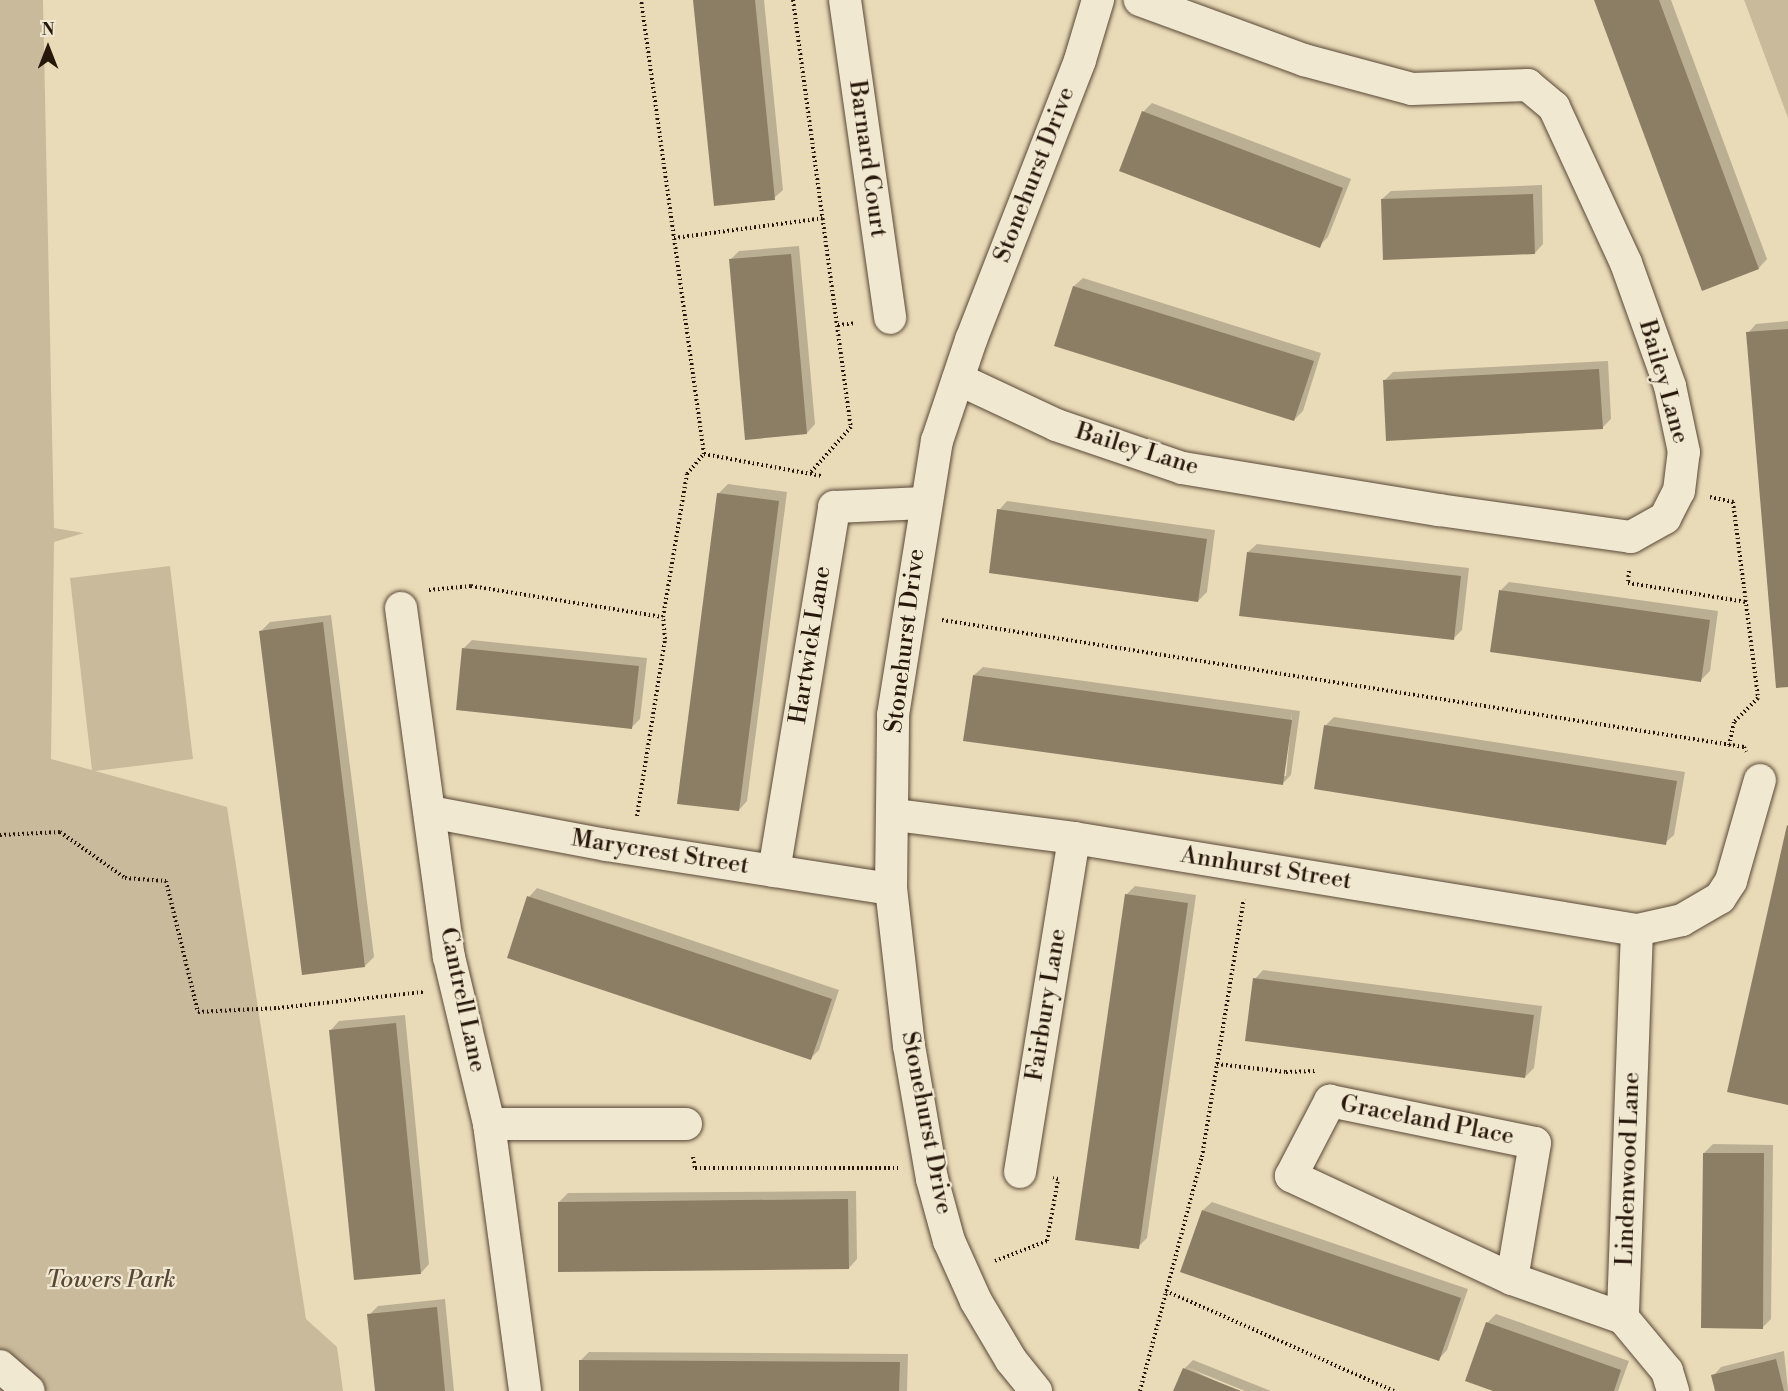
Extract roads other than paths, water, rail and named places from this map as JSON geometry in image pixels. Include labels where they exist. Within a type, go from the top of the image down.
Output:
[{"type":"street","name":"Barnard Court","points":[[845,0],[890,318]]},
{"type":"street","name":"Stonehurst Drive","points":[[1036,1391],[1011,1360],[976,1301],[950,1241],[932,1179],[909,1046],[891,889],[895,815],[893,715],[925,503],[937,441],[958,379],[1080,60],[1098,0]]},
{"type":"street","name":"Bailey Lane","points":[[958,379],[1056,425],[1182,468],[1428,508],[1631,537],[1665,518],[1679,491],[1684,452],[1670,386],[1626,262],[1554,107],[1528,85],[1412,89],[1304,60],[1140,0]]},
{"type":"street","name":"Hartwick Lane","points":[[774,871],[834,507],[925,503]]},
{"type":"street","name":"Cantrell Lane","points":[[411,599],[430,812],[454,989],[489,1124],[525,1391]]},
{"type":"street","points":[[1637,930],[1682,920],[1720,898],[1731,881],[1760,780]]},
{"type":"street","name":"Marycrest Street","points":[[430,812],[891,889]]},
{"type":"street","name":"Annhurst Street","points":[[895,815],[1074,838],[1637,930]]},
{"type":"street","name":"Fairbury Lane","points":[[1020,1172],[1074,838]]},
{"type":"street","name":"Lindenwood Lane","points":[[1623,1318],[1637,930]]},
{"type":"street","name":"Graceland Place","points":[[1512,1279],[1535,1143],[1330,1101],[1291,1176],[1512,1279],[1623,1318]]},
{"type":"street","points":[[489,1124],[686,1124]]},
{"type":"street","points":[[1623,1318],[1667,1371],[1673,1391]]},
{"type":"street","points":[[0,1366],[30,1391]]},
{"type":"park label","name":"Towers Park","points":[[111,1281]]}]
